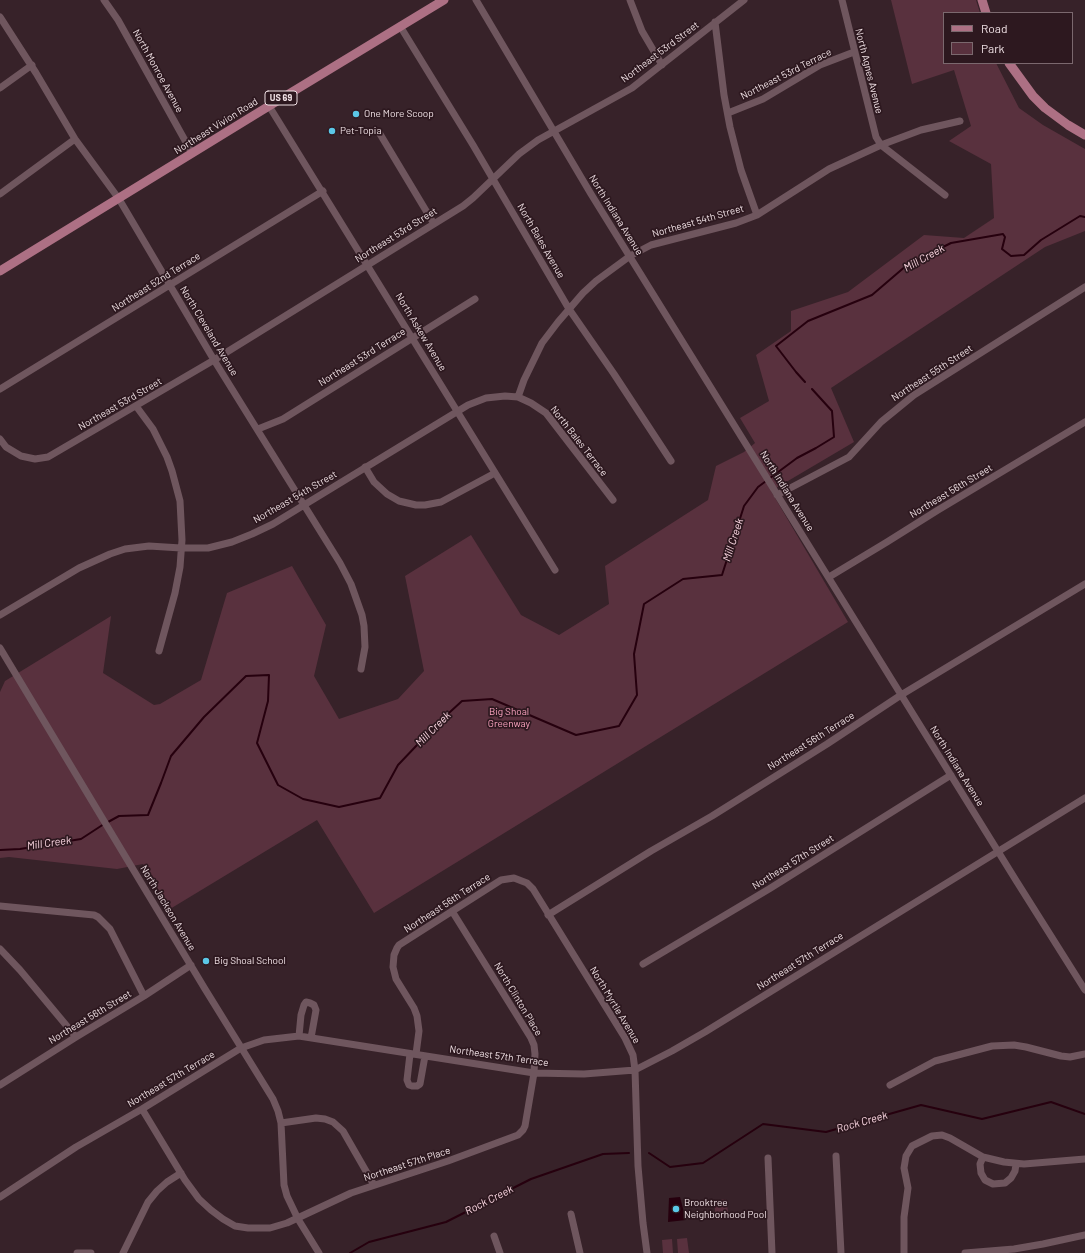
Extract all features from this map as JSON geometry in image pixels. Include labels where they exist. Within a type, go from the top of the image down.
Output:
[{"type":"main road","name":"Northeast Vivion Road","points":[[0,271],[444,0]]},
{"type":"main road","points":[[982,0],[986,12]]},
{"type":"main road","points":[[1010,64],[1025,86],[1045,108],[1068,125],[1085,135]]},
{"type":"street","name":"North Monroe Avenue","points":[[104,0],[118,20],[192,153]]},
{"type":"street","name":"North Indiana Avenue","points":[[476,0],[591,194],[1085,990]]},
{"type":"street","points":[[630,0],[644,36],[662,65]]},
{"type":"street","name":"Northeast 53rd Street","points":[[0,440],[17,454],[26,458],[39,459],[48,457],[214,360],[468,202],[519,154],[538,140],[626,91],[662,65],[744,0]]},
{"type":"street","name":"North Agnes Avenue","points":[[842,0],[876,137],[880,145]]},
{"type":"street","name":"North Cleveland Avenue","points":[[0,17],[32,65],[75,139],[119,199],[214,360],[340,563],[351,584],[362,615],[365,647],[361,669]]},
{"type":"street","points":[[715,22],[724,95],[730,127],[741,170],[757,214]]},
{"type":"street","name":"North Bales Avenue","points":[[400,26],[493,179],[569,309],[671,461]]},
{"type":"street","name":"Northeast 53rd Terrace","points":[[728,113],[763,99],[820,65],[854,52]]},
{"type":"street","points":[[0,88],[32,65]]},
{"type":"street","name":"North Askew Avenue","points":[[269,106],[555,570]]},
{"type":"street","name":"Northeast 54th Street","points":[[518,397],[524,380],[542,343],[558,322],[596,281],[630,256],[651,245],[736,223],[757,214],[829,170],[880,145],[921,130],[960,121]]},
{"type":"street","points":[[380,134],[434,224]]},
{"type":"street","points":[[0,194],[75,139]]},
{"type":"street","points":[[880,145],[945,195]]},
{"type":"street","name":"Northeast 52nd Terrace","points":[[0,389],[322,192]]},
{"type":"street","name":"Northeast 55th Street","points":[[777,495],[849,457],[881,422],[914,395],[1085,287]]},
{"type":"street","name":"Northeast 53rd Terrace","points":[[258,429],[283,419],[475,299]]},
{"type":"street","name":"North Bales Terrace","points":[[457,411],[486,398],[506,396],[518,397],[531,403],[541,409],[551,419],[613,500]]},
{"type":"street","points":[[136,406],[156,436],[172,471],[180,501],[181,548],[175,593],[159,651]]},
{"type":"street","name":"Northeast 54th Street","points":[[0,615],[79,568],[125,549],[149,546],[208,548],[232,542],[272,524],[457,411]]},
{"type":"street","name":"Northeast 56th Street","points":[[829,577],[1085,422]]},
{"type":"street","points":[[365,467],[374,482],[388,494],[400,501],[416,505],[441,502],[494,473]]},
{"type":"street","name":"Northeast 56th Terrace","points":[[548,915],[712,816],[827,744],[901,695],[1085,584]]},
{"type":"street","name":"North Jackson Avenue","points":[[0,648],[273,1099],[281,1123],[284,1185],[291,1207],[319,1253]]},
{"type":"street","name":"Northeast 57th Street","points":[[643,964],[769,889],[951,775]]},
{"type":"street","name":"Northeast 57th Terrace","points":[[0,1197],[76,1147],[142,1109],[241,1048],[264,1040],[299,1036],[534,1073],[598,1074],[636,1070],[672,1052],[1085,798]]},
{"type":"street","name":"Northeast 56th Terrace","points":[[413,1054],[419,1031],[417,1016],[395,975],[392,961],[399,945],[501,880],[510,878],[522,880]]},
{"type":"street","name":"North Myrtle Avenue","points":[[522,880],[533,889],[625,1038],[632,1055],[636,1070],[638,1166],[643,1223],[648,1253]]},
{"type":"street","points":[[0,906],[94,915],[98,917],[110,929],[144,996]]},
{"type":"street","name":"North Clinton Place","points":[[452,911],[532,1041],[535,1054],[534,1073],[523,1130]]},
{"type":"street","points":[[0,950],[20,970],[76,1037]]},
{"type":"street","name":"Northeast 56th Street","points":[[0,1085],[144,996],[191,965]]},
{"type":"street","points":[[299,1036],[301,1015],[306,1002],[314,1006],[316,1010],[311,1038]]},
{"type":"street","points":[[890,1085],[935,1061],[992,1046],[1014,1045],[1070,1057],[1085,1054]]},
{"type":"street","points":[[413,1054],[407,1080],[409,1085],[412,1086],[417,1086],[420,1084],[425,1056]]},
{"type":"street","name":"Northeast 57th Place","points":[[142,1109],[189,1187],[205,1205],[217,1215],[235,1226],[252,1228],[270,1228],[298,1219],[335,1199],[448,1161],[518,1135],[523,1130]]},
{"type":"street","points":[[281,1123],[316,1118],[333,1122],[343,1131],[374,1185]]},
{"type":"street","points":[[904,1253],[904,1217],[908,1188],[904,1164],[910,1149],[932,1136],[942,1135],[983,1157],[1016,1164],[1085,1160]]},
{"type":"street","points":[[836,1156],[841,1253]]},
{"type":"street","points":[[983,1157],[980,1164],[981,1173],[985,1180],[993,1184],[1005,1183],[1011,1178],[1015,1171],[1016,1164]]},
{"type":"street","points":[[768,1158],[772,1253]]},
{"type":"street","points":[[123,1253],[148,1202],[167,1182],[181,1174]]},
{"type":"street","points":[[571,1214],[580,1253]]},
{"type":"street","points":[[965,1253],[998,1252],[1085,1235]]},
{"type":"street","points":[[494,1236],[500,1253]]},
{"type":"street","points":[[77,1253],[91,1253]]},
{"type":"green space","name":"Big Shoal Greenway","points":[[891,0],[976,0],[980,12],[943,12],[943,64],[997,64],[1019,108],[1043,125],[1085,149],[1085,231],[1045,247],[831,388],[854,442],[771,491],[848,622],[374,913],[317,820],[170,909],[143,864],[117,869],[9,857],[0,858],[0,692],[5,681],[111,616],[103,673],[154,705],[160,704],[201,680],[227,593],[292,566],[326,625],[314,676],[339,719],[398,699],[424,671],[405,576],[471,535],[521,615],[559,635],[609,604],[605,566],[708,500],[716,466],[744,452],[755,443],[740,418],[769,401],[756,355],[791,331],[791,311],[848,292],[924,235],[964,238],[994,218],[991,164],[949,141],[971,126],[954,70],[912,84]]},
{"type":"green space","points":[[726,1199],[729,1218],[716,1220],[714,1201]]},
{"type":"green space","points":[[687,1238],[689,1253],[678,1253],[677,1239]]},
{"type":"green space","points":[[672,1239],[673,1253],[663,1253],[662,1240]]},
{"type":"shaded area","name":"Brooktree Neighborhood Pool","points":[[680,1197],[686,1220],[668,1222],[669,1198]]},
{"type":"waterway","name":"Mill Creek","points":[[805,382],[776,346],[808,321],[872,295],[907,265],[951,243],[1003,234],[1005,237],[1002,249],[1011,256],[1024,255],[1041,240],[1080,216],[1085,217]]},
{"type":"waterway","name":"Mill Creek","points":[[108,822],[119,816],[148,815],[171,756],[204,717],[246,676],[269,675],[268,701],[257,743],[278,785],[303,799],[339,807],[380,798],[398,765],[438,723],[462,701],[492,699],[576,735],[619,726],[637,695],[634,654],[644,604],[683,579],[722,575],[744,506],[758,487],[797,458],[834,437],[832,411],[812,389]]},
{"type":"waterway","name":"Mill Creek","points":[[0,850],[20,849],[81,839],[104,824]]},
{"type":"waterway","name":"Rock Creek","points":[[649,1153],[670,1167],[703,1163],[763,1124],[826,1132],[921,1105],[982,1119],[1051,1102],[1085,1114]]},
{"type":"waterway","name":"Rock Creek","points":[[350,1253],[369,1242],[446,1222],[531,1179],[603,1154],[629,1153]]},
{"type":"place","name":"One More Scoop","points":[[356,114]]},
{"type":"place","name":"Pet-Topia","points":[[332,131]]},
{"type":"place","name":"Big Shoal School","points":[[206,961]]},
{"type":"place","name":"Brooktree Neighborhood Pool","points":[[676,1209]]}]
